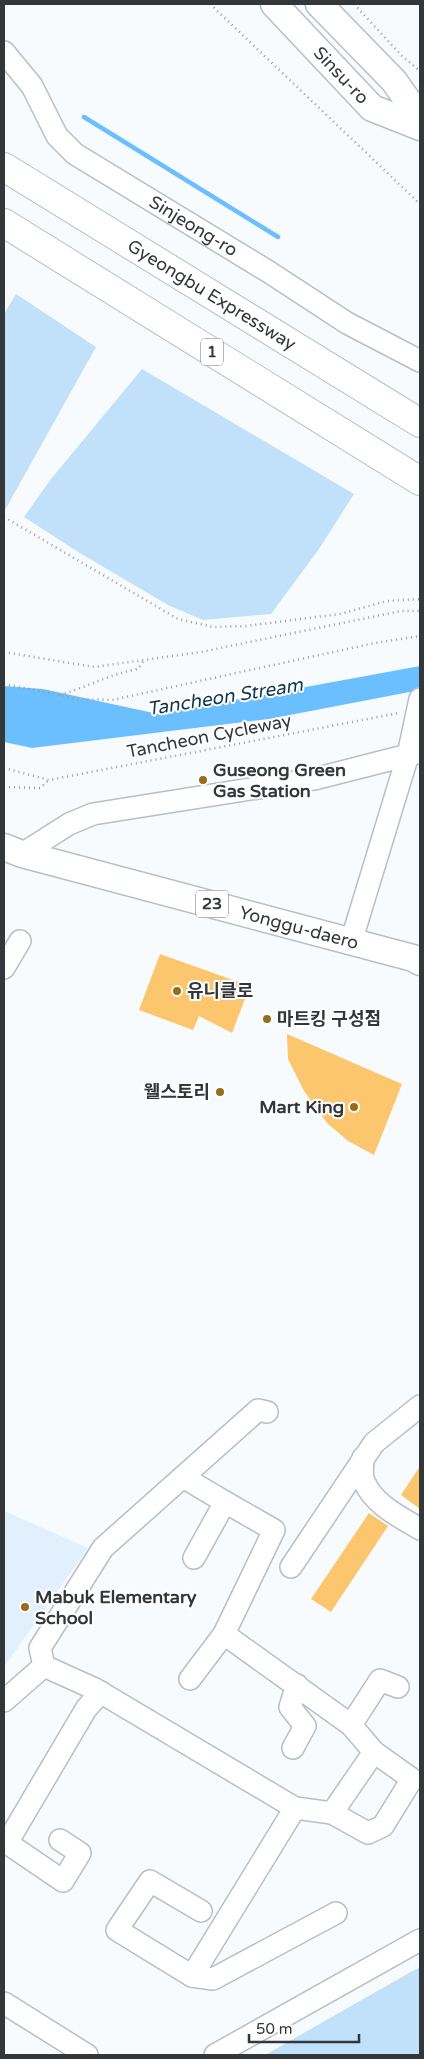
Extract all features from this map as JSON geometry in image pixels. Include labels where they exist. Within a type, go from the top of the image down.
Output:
[{"type":"highway","name":"Gyeongbu Expressway","points":[[4,167],[420,423]]},
{"type":"highway","name":"1","points":[[4,223],[420,481]]},
{"type":"main road","name":"Sinsu-ro","points":[[274,4],[372,108],[420,127]]},
{"type":"main road","name":"Sinsu-ro","points":[[319,4],[394,81],[420,118]]},
{"type":"main road","name":"Yonggu-daero","points":[[13,850],[413,958],[420,962]]},
{"type":"street","name":"Sinjeong-ro","points":[[4,52],[32,86],[57,136],[75,154],[269,272],[347,323],[420,361]]},
{"type":"street","points":[[351,942],[414,753],[418,704]]},
{"type":"street","points":[[13,850],[93,814],[314,779],[414,753]]},
{"type":"street","points":[[4,968],[20,941]]},
{"type":"street","points":[[291,1567],[374,1443],[420,1406]]},
{"type":"street","points":[[44,1666],[40,1648],[103,1548],[258,1410],[267,1412]]},
{"type":"street","points":[[364,1458],[363,1479],[370,1492],[386,1507],[420,1529]]},
{"type":"street","points":[[183,1476],[274,1530],[224,1634],[190,1679]]},
{"type":"street","points":[[194,1558],[226,1502]]},
{"type":"street","points":[[44,1666],[100,1692],[295,1808],[332,1813],[368,1833],[383,1826],[412,1779],[374,1752],[351,1724],[224,1634]]},
{"type":"street","points":[[4,1701],[44,1666]]},
{"type":"street","points":[[351,1724],[380,1680],[398,1687]]},
{"type":"street","points":[[293,1748],[305,1726],[290,1707],[297,1685]]},
{"type":"street","points":[[60,1840],[80,1852],[63,1881],[7,1844],[86,1709],[100,1692]]},
{"type":"street","points":[[332,1813],[374,1752]]},
{"type":"street","points":[[192,1976],[295,1808]]},
{"type":"street","points":[[201,1911],[150,1881],[117,1930],[192,1976],[213,1979],[336,1913]]},
{"type":"street","points":[[215,2055],[420,1940]]},
{"type":"street","points":[[4,2004],[87,2055]]},
{"type":"path","points":[[210,4],[420,204]]},
{"type":"path","points":[[354,4],[402,56],[420,71]]},
{"type":"path","points":[[4,517],[178,619],[213,627],[246,626],[321,617],[340,614],[387,601],[420,599]]},
{"type":"path","points":[[4,652],[94,667],[201,652],[401,611],[420,611]]},
{"type":"path","points":[[4,684],[77,699],[112,700],[374,643],[420,636]]},
{"type":"path","points":[[59,696],[91,686],[114,673],[138,669],[144,660]]},
{"type":"path","name":"Tancheon Cycleway","points":[[4,768],[49,780],[418,704]]},
{"type":"path","points":[[4,787],[40,788],[49,780]]},
{"type":"shaded area","points":[[16,294],[96,347],[5,510],[4,314]]},
{"type":"shaded area","points":[[142,369],[354,494],[319,549],[271,614],[203,620],[168,605],[78,552],[24,517],[51,479]]},
{"type":"shaded area","name":"Mabuk Elementary School","points":[[4,1511],[88,1548],[4,1667]]},
{"type":"shaded area","points":[[420,1967],[420,2055],[265,2055],[416,1969]]},
{"type":"water","name":"Tancheon Stream","points":[[420,666],[420,690],[269,719],[32,748],[4,742],[4,686],[43,689],[158,714]]},
{"type":"building","name":"유니클로","points":[[160,954],[250,986],[232,1033],[199,1016],[193,1030],[139,1010]]},
{"type":"building","name":"Mart King","points":[[287,1034],[402,1084],[374,1155],[348,1141],[327,1123],[304,1091],[288,1059]]},
{"type":"building","points":[[420,1466],[420,1509],[401,1495]]},
{"type":"building","points":[[369,1513],[388,1526],[331,1612],[311,1599]]},
{"type":"waterway","points":[[84,117],[278,237]]},
{"type":"place","name":"Guseong Green Gas Station","points":[[203,780]]},
{"type":"place","name":"유니클로","points":[[177,991]]},
{"type":"place","name":"마트킹 구성점","points":[[267,1019]]},
{"type":"place","name":"웰스토리","points":[[220,1092]]},
{"type":"place","name":"Mart King","points":[[354,1107]]},
{"type":"place","name":"Mabuk Elementary School","points":[[25,1607]]}]
